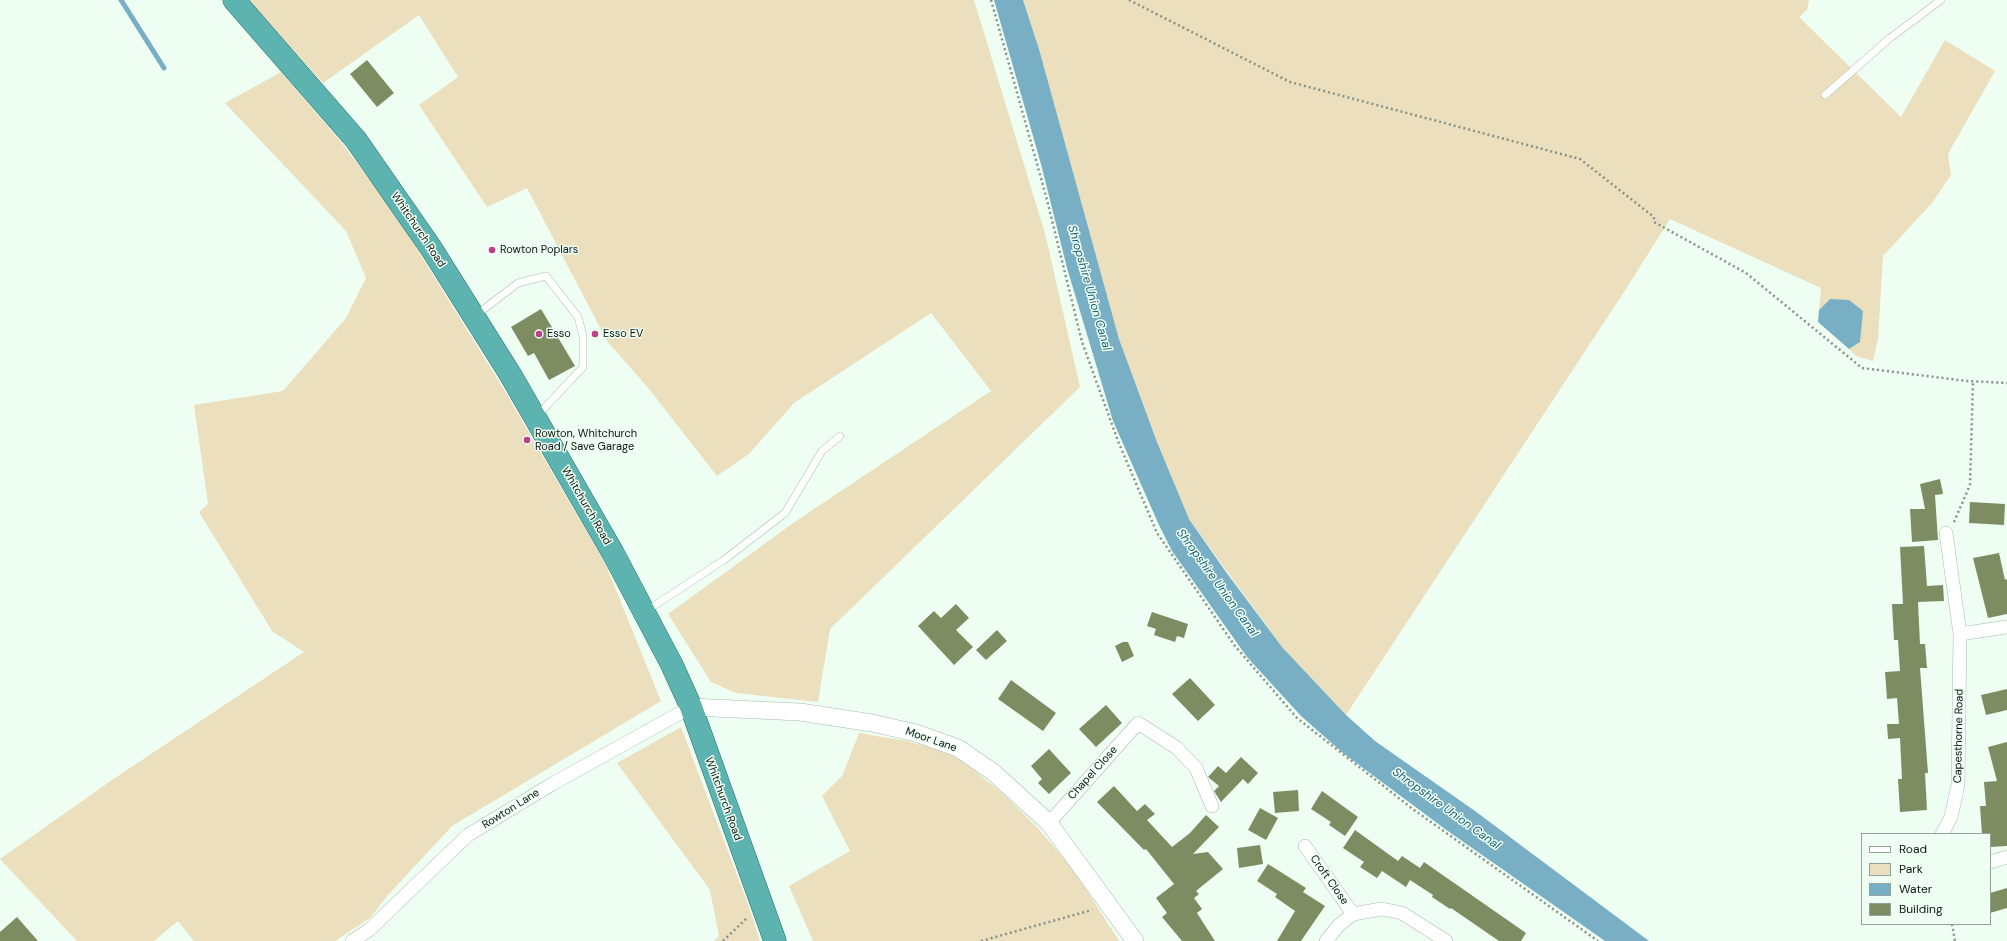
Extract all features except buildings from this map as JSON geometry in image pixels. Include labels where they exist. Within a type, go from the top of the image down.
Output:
[{"type":"highway","name":"Whitchurch Road","points":[[234,0],[356,140],[431,248],[535,417],[613,553],[672,665],[691,707],[728,814],[775,941]]},
{"type":"street","name":"Capesthorne Road","points":[[1943,833],[1951,817],[1958,785],[1960,634],[1946,533]]},
{"type":"street","points":[[1960,634],[2007,627]]},
{"type":"street","name":"Moor Lane","points":[[691,707],[800,712],[872,723],[916,733],[958,748],[987,768],[1049,823],[1135,941]]},
{"type":"street","name":"Rowton Lane","points":[[352,941],[369,930],[468,836],[554,783],[691,707]]},
{"type":"street","name":"Chapel Close","points":[[1049,823],[1138,723],[1177,748],[1196,768],[1212,806]]},
{"type":"street","name":"Croft Close","points":[[1305,846],[1353,914]]},
{"type":"street","points":[[1991,862],[2007,857]]},
{"type":"street","name":"Croft Close","points":[[1326,941],[1338,925],[1353,914],[1382,909],[1402,913],[1446,941]]},
{"type":"lane","points":[[1825,96],[1890,38],[1941,0]]},
{"type":"lane","points":[[474,316],[518,283],[546,276],[578,317],[583,336],[583,367],[535,417]]},
{"type":"lane","points":[[644,612],[724,560],[785,512],[822,451],[840,436]]},
{"type":"path","points":[[991,0],[1046,196],[1082,342],[1118,441],[1157,533],[1235,646],[1297,718],[1414,810],[1598,941]]},
{"type":"path","points":[[1129,0],[1290,82],[1580,159],[1654,217],[1654,222],[1746,274],[1862,368],[1973,381],[2007,383]]},
{"type":"path","points":[[1946,533],[1949,532],[1970,485],[1973,381]]},
{"type":"path","points":[[723,941],[762,903]]},
{"type":"path","points":[[981,941],[1110,906]]},
{"type":"path","points":[[1952,925],[1955,941]]},
{"type":"green space","points":[[248,0],[974,0],[1046,237],[1080,387],[830,629],[818,702],[736,693],[711,682],[668,614],[796,521],[991,391],[931,313],[794,403],[749,454],[717,476],[649,389],[607,341],[527,188],[487,207],[419,105],[458,77],[419,15],[323,83]]},
{"type":"green space","points":[[1023,0],[1809,0],[1807,10],[1799,17],[1901,117],[1945,40],[1995,71],[1948,154],[1951,175],[1932,203],[1883,256],[1878,339],[1873,361],[1856,356],[1849,349],[1860,342],[1830,299],[1819,310],[1821,288],[1670,219],[1624,292],[1346,715],[1282,647],[1189,519],[1157,442],[1119,339],[1039,49]]},
{"type":"green space","points":[[281,72],[341,142],[396,215],[503,388],[605,563],[661,701],[452,826],[388,895],[370,918],[335,941],[194,941],[178,921],[154,941],[77,941],[0,859],[112,780],[304,652],[272,631],[199,512],[208,504],[194,405],[283,391],[346,318],[366,278],[346,231],[225,103]]},
{"type":"green space","points":[[681,727],[749,907],[760,941],[714,941],[719,936],[710,890],[617,763]]},
{"type":"green space","points":[[859,733],[907,741],[947,752],[970,767],[1002,793],[1037,827],[1075,872],[1119,941],[813,941],[789,886],[850,851],[822,796],[842,776]]},
{"type":"water","name":"Shropshire Union Canal","points":[[994,0],[1023,0],[1039,49],[1119,339],[1157,442],[1189,519],[1226,572],[1282,647],[1346,715],[1375,741],[1475,811],[1649,941],[1605,941],[1445,829],[1343,753],[1301,716],[1247,657],[1172,551],[1113,421],[1067,268],[1041,164]]},
{"type":"water","points":[[1830,299],[1849,300],[1863,311],[1860,342],[1849,349],[1818,322],[1819,310]]},
{"type":"waterway","points":[[121,0],[164,68]]},
{"type":"place","name":"Rowton Poplars","points":[[492,250]]},
{"type":"place","name":"Esso","points":[[539,334]]},
{"type":"place","name":"Esso EV","points":[[595,334]]},
{"type":"place","name":"Rowton, Whitchurch Road / Save Garage","points":[[527,440]]}]
